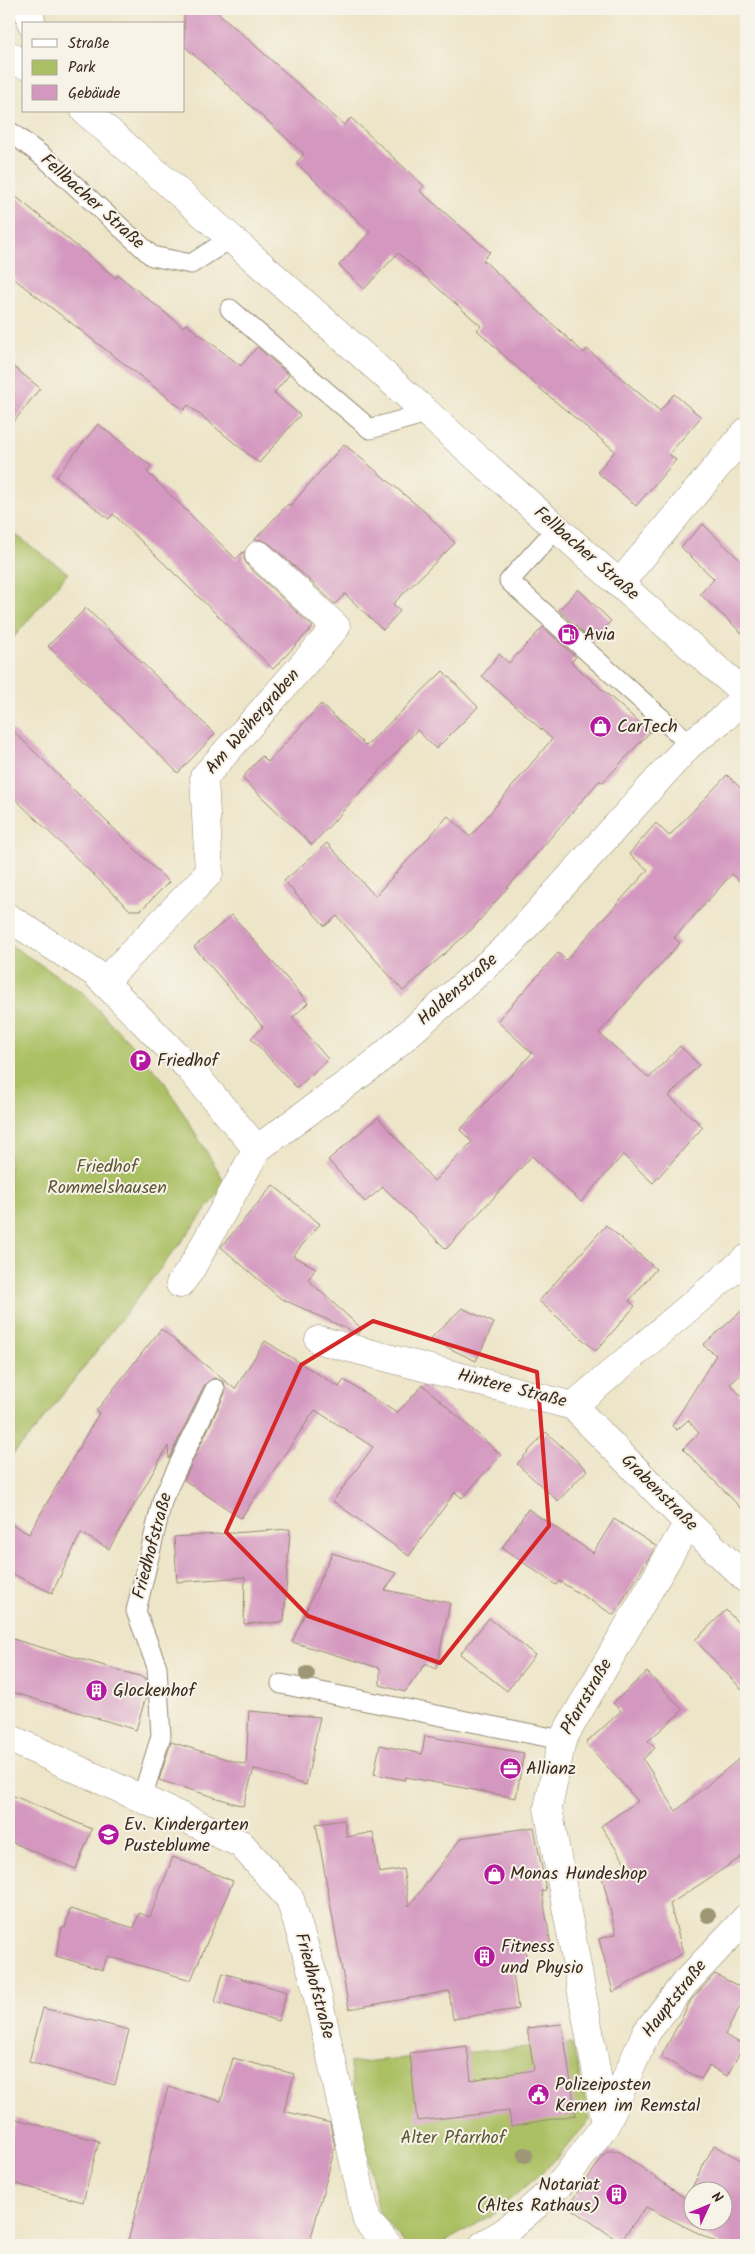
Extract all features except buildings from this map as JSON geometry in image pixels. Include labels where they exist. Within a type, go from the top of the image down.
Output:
[{"type":"street","points":[[28,9],[31,22]]},
{"type":"street","name":"Fellbacher Straße","points":[[85,112],[232,237],[556,529],[746,694]]},
{"type":"street","points":[[619,584],[746,432]]},
{"type":"street","name":"Am Weihergraben","points":[[104,982],[209,873],[204,777],[336,627],[259,555]]},
{"type":"street","name":"Haldenstraße","points":[[180,1284],[191,1269],[257,1149],[374,1064],[507,948],[690,744],[725,718],[746,694]]},
{"type":"street","points":[[9,918],[95,973],[190,1069],[257,1149]]},
{"type":"street","name":"Hintere Straße","points":[[319,1340],[573,1406],[746,1259]]},
{"type":"street","name":"Grabenstraße","points":[[573,1406],[746,1579]]},
{"type":"street","name":"Pfarrstraße","points":[[606,2124],[548,1808],[562,1740],[688,1523]]},
{"type":"street","name":"Friedhofstraße","points":[[9,1738],[241,1844],[290,1899],[313,1975],[367,2221],[388,2245]]},
{"type":"street","name":"Hauptstraße","points":[[483,2245],[512,2238],[563,2181],[606,2124],[646,2033],[684,1984],[746,1918]]},
{"type":"lane","name":"Fellbacher Straße","points":[[9,131],[45,158],[152,256],[191,264],[232,237]]},
{"type":"lane","points":[[230,309],[370,430],[427,413]]},
{"type":"lane","points":[[556,529],[509,581],[690,744]]},
{"type":"lane","name":"Friedhofstraße","points":[[142,1798],[161,1736],[157,1667],[136,1611],[163,1498],[215,1389]]},
{"type":"lane","points":[[282,1684],[562,1740]]},
{"type":"highlighted area","points":[[373,1321],[537,1372],[549,1526],[440,1663],[308,1616],[226,1532],[301,1365]]},
{"type":"green space","points":[[9,530],[68,573],[9,643]]},
{"type":"green space","name":"Friedhof Rommelshausen","points":[[9,944],[82,992],[162,1078],[226,1184],[32,1434],[9,1458]]},
{"type":"green space","name":"Alter Pfarrhof","points":[[572,2043],[590,2120],[550,2165],[491,2216],[441,2244],[406,2245],[379,2213],[349,2063]]},
{"type":"place","name":"Avia","points":[[568,635]]},
{"type":"place","name":"CarTech","points":[[601,727]]},
{"type":"place","name":"Friedhof","points":[[141,1061]]},
{"type":"place","name":"Glockenhof","points":[[97,1691]]},
{"type":"place","name":"Allianz","points":[[510,1769]]},
{"type":"place","name":"Ev. Kindergarten Pusteblume","points":[[108,1835]]},
{"type":"place","name":"Monas Hundeshop","points":[[494,1874]]},
{"type":"place","name":"Fitness und Physio","points":[[485,1957]]},
{"type":"place","name":"Polizeiposten Kernen im Remstal","points":[[539,2095]]},
{"type":"place","name":"Notariat (Altes Rathaus)","points":[[616,2195]]}]
